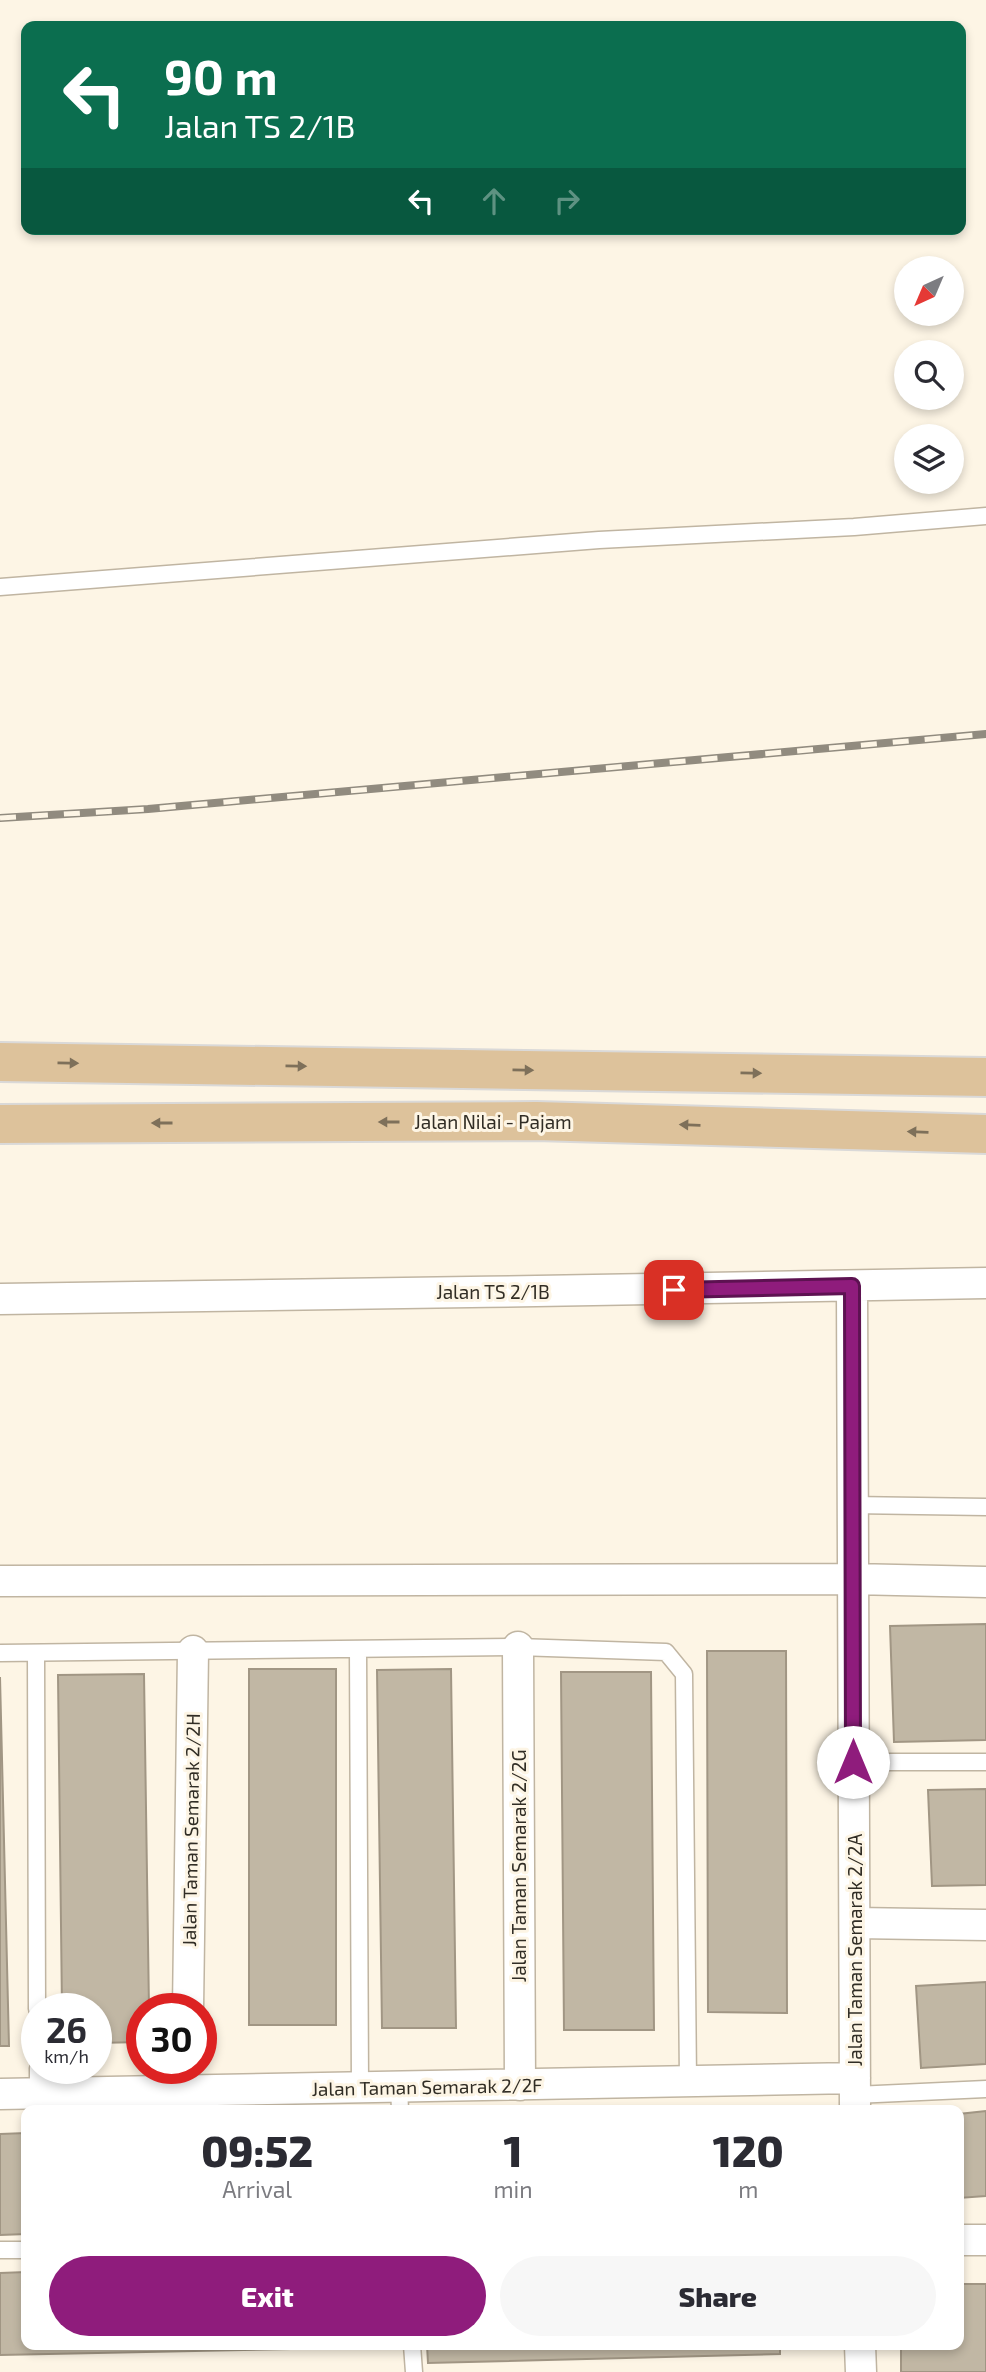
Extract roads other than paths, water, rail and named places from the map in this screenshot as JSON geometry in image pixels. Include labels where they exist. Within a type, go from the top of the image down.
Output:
[{"type":"main road","points":[[0,1062],[986,1077]]},
{"type":"main road","name":"Jalan Nilai - Pajam","points":[[0,1124],[536,1121],[986,1134]]},
{"type":"street","name":"Jalan TS 2/1B","points":[[0,1299],[986,1283]]},
{"type":"street","name":"Jalan Taman Semarak 2/2A","points":[[852,1286],[855,2095]]},
{"type":"street","points":[[0,1581],[852,1579],[986,1582]]},
{"type":"street","name":"Jalan Taman Semarak 2/2G","points":[[518,1647],[520,2085]]},
{"type":"street","name":"Jalan Taman Semarak 2/2H","points":[[188,1993],[193,1651]]},
{"type":"street","points":[[856,1923],[986,1925]]},
{"type":"street","name":"Jalan Taman Semarak 2/2F","points":[[217,2081],[360,2088],[399,2099],[520,2085],[688,2081],[855,2095]]},
{"type":"street","name":"Jalan Taman Semarak 2/2F","points":[[0,2094],[29,2084]]},
{"type":"street","points":[[964,2239],[986,2240]]},
{"type":"street","points":[[860,2350],[861,2372]]},
{"type":"lane","points":[[0,587],[599,540],[854,527],[986,516]]},
{"type":"lane","points":[[851,1505],[986,1507]]},
{"type":"lane","points":[[0,1653],[518,1647],[666,1652],[684,1674],[688,2081]]},
{"type":"lane","points":[[358,1649],[360,2088]]},
{"type":"lane","points":[[36,1653],[37,1993]]},
{"type":"lane","points":[[853,1762],[986,1762]]},
{"type":"lane","points":[[855,2095],[986,2089]]},
{"type":"lane","points":[[0,2250],[21,2250]]},
{"type":"lane","points":[[412,2350],[414,2372]]},
{"type":"railway","points":[[0,818],[148,809],[986,734]]}]
